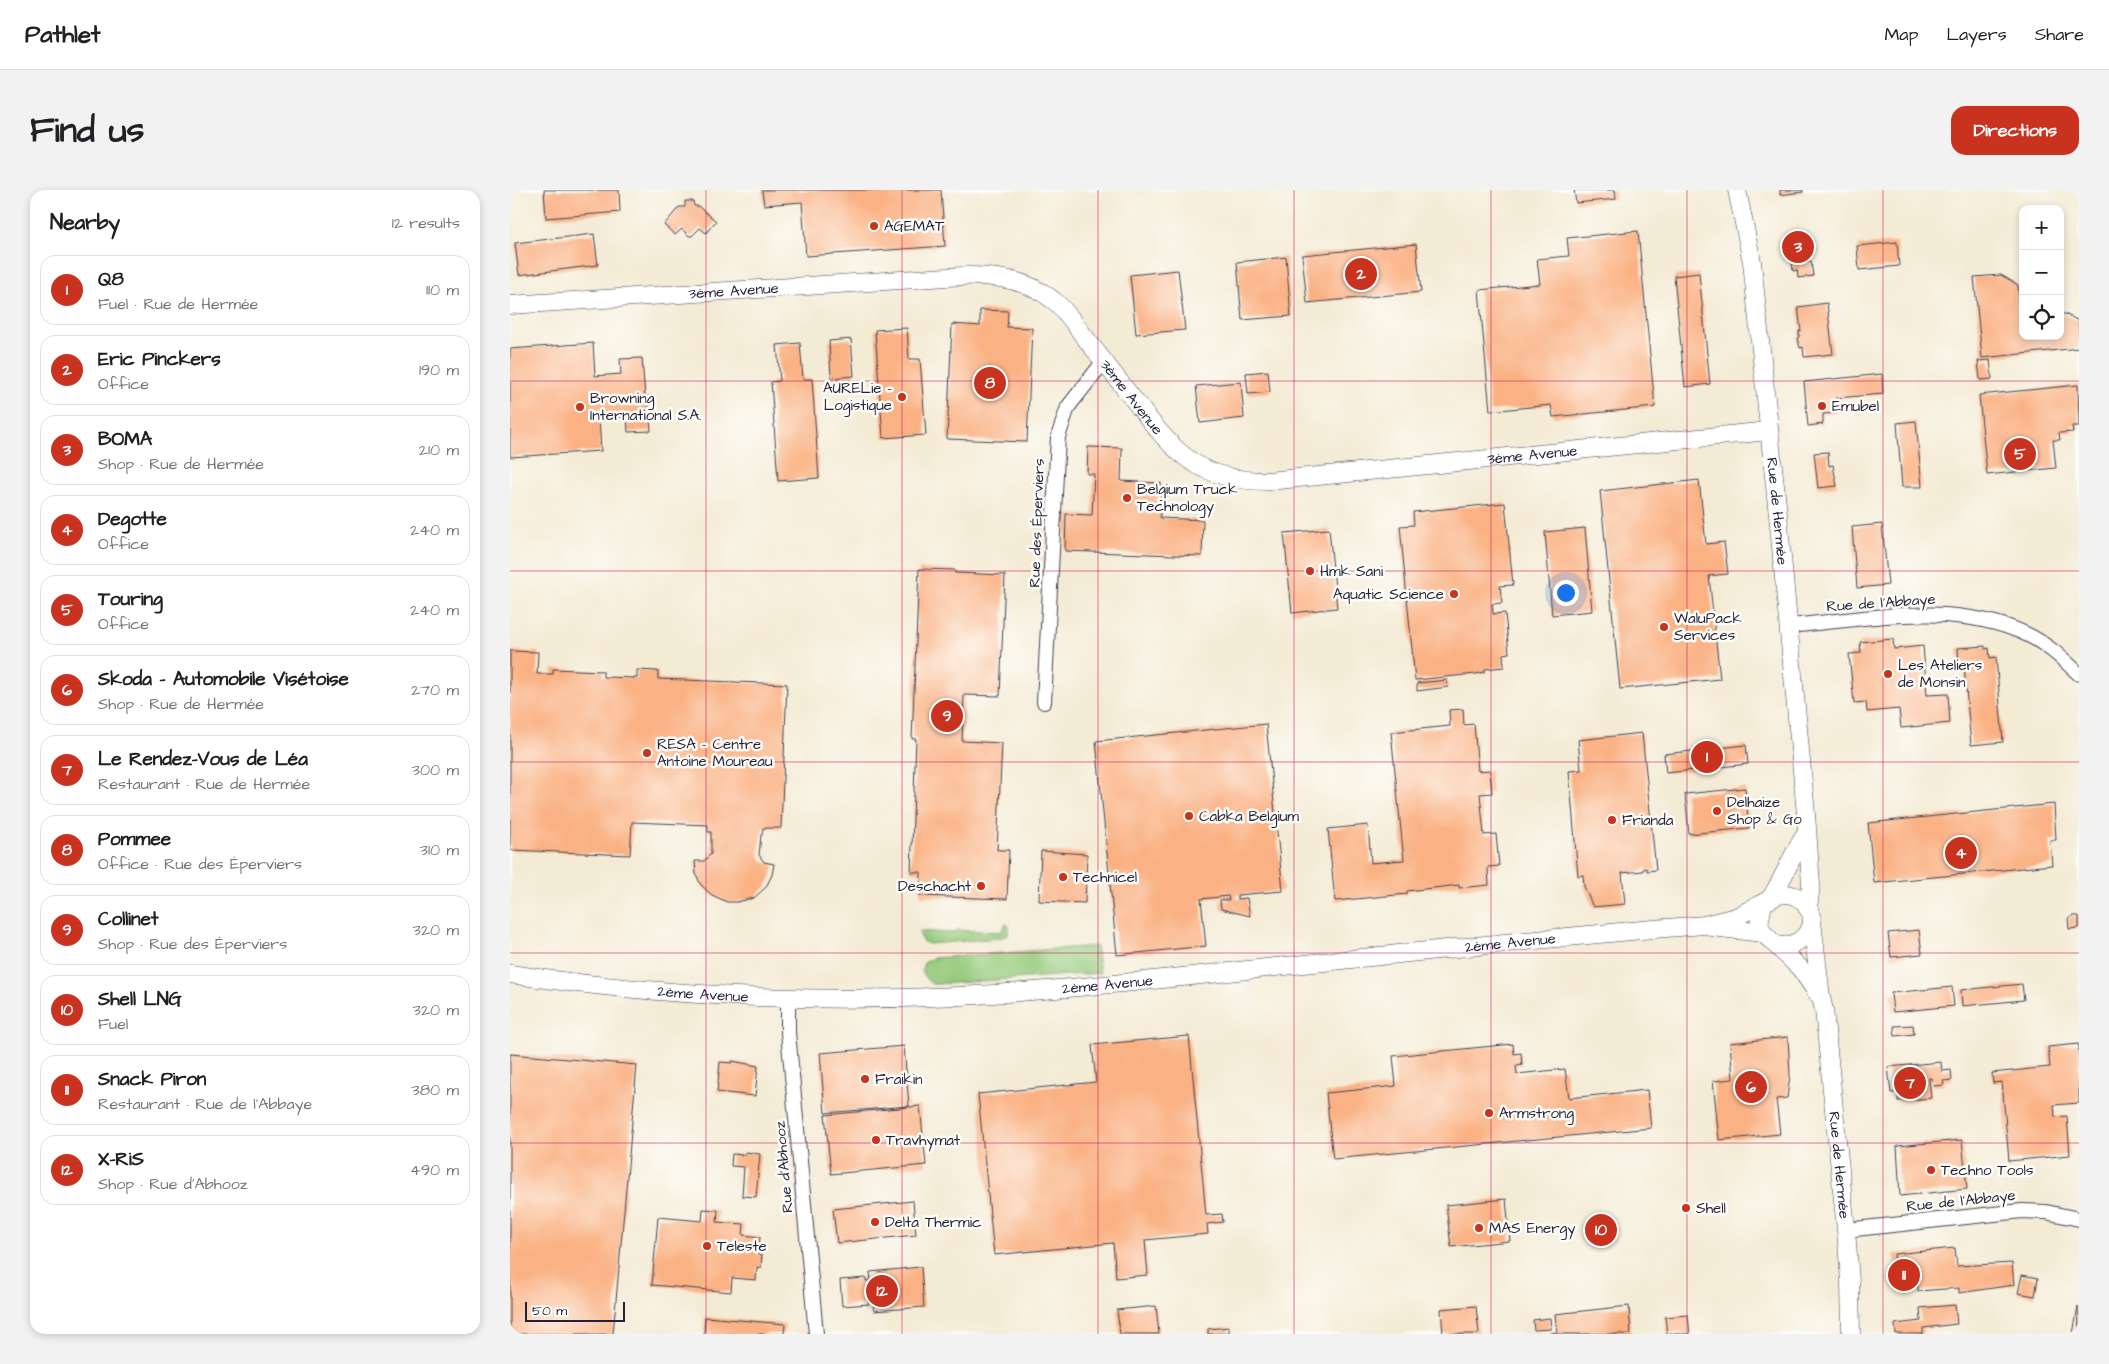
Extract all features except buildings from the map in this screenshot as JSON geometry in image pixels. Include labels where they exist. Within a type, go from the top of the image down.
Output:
[{"type":"street","name":"Rue de Hermée","points":[[1737,190],[1752,262],[1769,431],[1805,800],[1811,885],[1808,908],[1812,920],[1811,926],[1820,978],[1820,997],[1824,1010],[1846,1230],[1850,1281],[1851,1334]]},
{"type":"street","name":"3ème Avenue","points":[[510,306],[963,276],[997,277],[1032,288],[1053,300],[1104,361],[1167,442],[1181,455],[1212,473],[1249,481],[1268,481],[1769,431]]},
{"type":"street","name":"Rue des Éperviers","points":[[1044,702],[1058,437],[1068,407],[1104,361]]},
{"type":"street","name":"Rue de l'Abbaye","points":[[1788,626],[1905,615],[1962,616],[1985,620],[2030,636],[2061,657],[2079,674]]},
{"type":"street","points":[[1762,933],[1759,924],[1766,902],[1780,884],[1797,847],[1806,834]]},
{"type":"street","points":[[1766,902],[1778,895],[1786,894],[1795,896],[1803,901],[1808,908]]},
{"type":"street","name":"2ème Avenue","points":[[510,974],[632,989],[788,998],[952,996],[1086,986],[1704,925],[1736,917],[1766,902]]},
{"type":"street","name":"2ème Avenue","points":[[1704,925],[1762,933]]},
{"type":"street","points":[[1778,946],[1790,946],[1799,942],[1811,926]]},
{"type":"street","name":"Rue de Hermée","points":[[1762,933],[1800,968],[1820,997]]},
{"type":"street","name":"Rue d'Abhooz","points":[[788,998],[788,1032],[816,1334]]},
{"type":"street","name":"Rue de l'Abbaye","points":[[1846,1230],[2022,1211],[2046,1212],[2079,1219]]},
{"type":"green space","points":[[1006,923],[1009,926],[1008,935],[999,938],[929,944],[922,941],[919,931],[953,933],[956,930],[1001,932]]},
{"type":"green space","points":[[1096,946],[1100,973],[932,984],[922,971],[925,962],[933,958]]},
{"type":"place","name":"AGEMAT","points":[[874,226]]},
{"type":"place","name":"BOMA","points":[[1798,247]]},
{"type":"place","name":"Eric Pinckers","points":[[1361,274]]},
{"type":"place","name":"Pommee","points":[[990,383]]},
{"type":"place","name":"AURELie - Logistique","points":[[902,397]]},
{"type":"place","name":"Emubel","points":[[1822,406]]},
{"type":"place","name":"Browning International S.A.","points":[[580,407]]},
{"type":"place","name":"Touring","points":[[2020,454]]},
{"type":"place","name":"Belgium Truck Technology","points":[[1127,498]]},
{"type":"place","name":"Hmk Sani","points":[[1310,571]]},
{"type":"place","name":"Aquatic Science","points":[[1454,594]]},
{"type":"place","name":"WaluPack Services","points":[[1664,627]]},
{"type":"place","name":"Les Ateliers de Monsin","points":[[1888,674]]},
{"type":"place","name":"Collinet","points":[[947,716]]},
{"type":"place","name":"RESA - Centre Antoine Moureau","points":[[647,753]]},
{"type":"place","name":"Q8","points":[[1707,757]]},
{"type":"place","name":"Delhaize Shop & Go","points":[[1717,811]]},
{"type":"place","name":"Cabka Belgium","points":[[1189,816]]},
{"type":"place","name":"Frianda","points":[[1612,820]]},
{"type":"place","name":"Degotte","points":[[1961,853]]},
{"type":"place","name":"Technicel","points":[[1063,877]]},
{"type":"place","name":"Deschacht","points":[[981,886]]},
{"type":"place","name":"Fraikin","points":[[865,1079]]},
{"type":"place","name":"Le Rendez-Vous de Léa","points":[[1910,1083]]},
{"type":"place","name":"Skoda - Automobile Visétoise","points":[[1751,1087]]},
{"type":"place","name":"Armstrong","points":[[1489,1113]]},
{"type":"place","name":"Travhymat","points":[[876,1140]]},
{"type":"place","name":"Techno Tools","points":[[1931,1170]]},
{"type":"place","name":"Shell","points":[[1686,1208]]},
{"type":"place","name":"Delta Thermic","points":[[875,1222]]},
{"type":"place","name":"MAS Energy","points":[[1479,1228]]},
{"type":"place","name":"Shell LNG","points":[[1601,1230]]},
{"type":"place","name":"Teleste","points":[[707,1246]]},
{"type":"place","name":"Snack Piron","points":[[1904,1275]]},
{"type":"place","name":"X-RiS","points":[[882,1291]]}]
